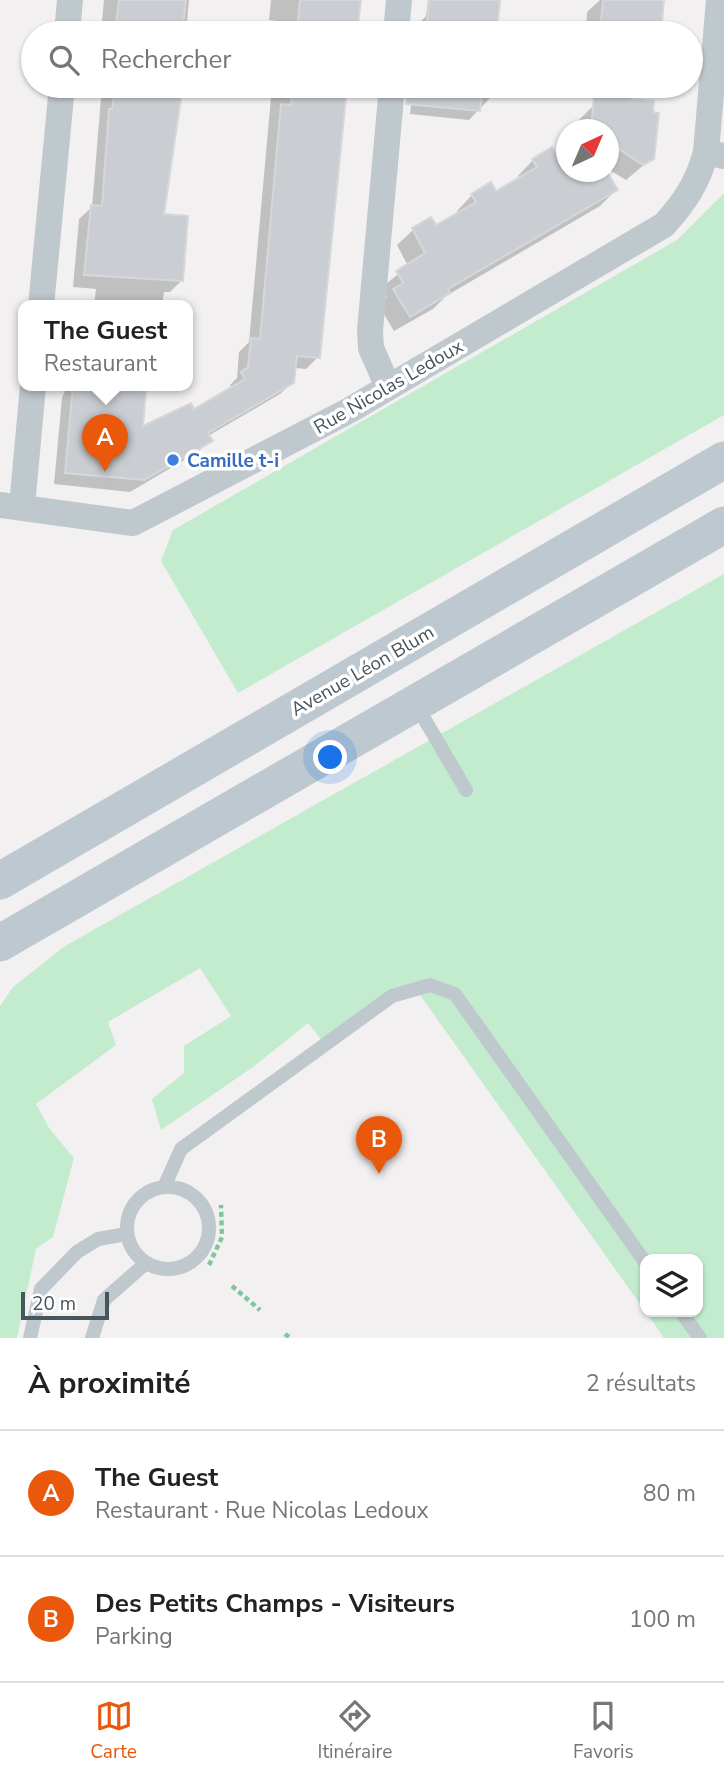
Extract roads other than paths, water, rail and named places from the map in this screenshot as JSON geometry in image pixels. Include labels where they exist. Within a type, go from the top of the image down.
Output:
[{"type":"main road","name":"Avenue Léon Blum","points":[[0,881],[724,460]]},
{"type":"main road","points":[[0,943],[724,525]]},
{"type":"street","points":[[68,21],[71,0]]},
{"type":"street","points":[[397,21],[399,0]]},
{"type":"street","name":"Rue Nicolas Ledoux","points":[[11,506],[133,523],[388,387],[664,225],[692,190],[715,154],[719,0]]},
{"type":"street","points":[[42,300],[61,98]]},
{"type":"street","points":[[388,387],[371,348],[370,330],[390,98]]},
{"type":"street","points":[[11,506],[32,391]]},
{"type":"lane","points":[[415,703],[466,790]]},
{"type":"lane","points":[[164,1187],[181,1149],[392,996],[430,985],[455,994],[640,1255]]},
{"type":"lane","points":[[164,1187],[178,1188],[195,1198],[208,1220],[209,1234],[203,1250],[194,1261],[167,1270],[146,1263],[135,1254],[127,1234],[127,1220],[132,1206],[142,1196],[164,1187]]},
{"type":"lane","points":[[30,1338],[41,1289],[76,1252],[98,1239],[127,1234]]},
{"type":"lane","points":[[92,1338],[104,1300],[146,1263]]},
{"type":"lane","points":[[684,1317],[699,1338]]},
{"type":"place","name":"Camille t-i","points":[[173,460]]},
{"type":"place","name":"The Guest","points":[[105,472]]},
{"type":"place","name":"Des Petits Champs - Visiteurs","points":[[379,1174]]}]
